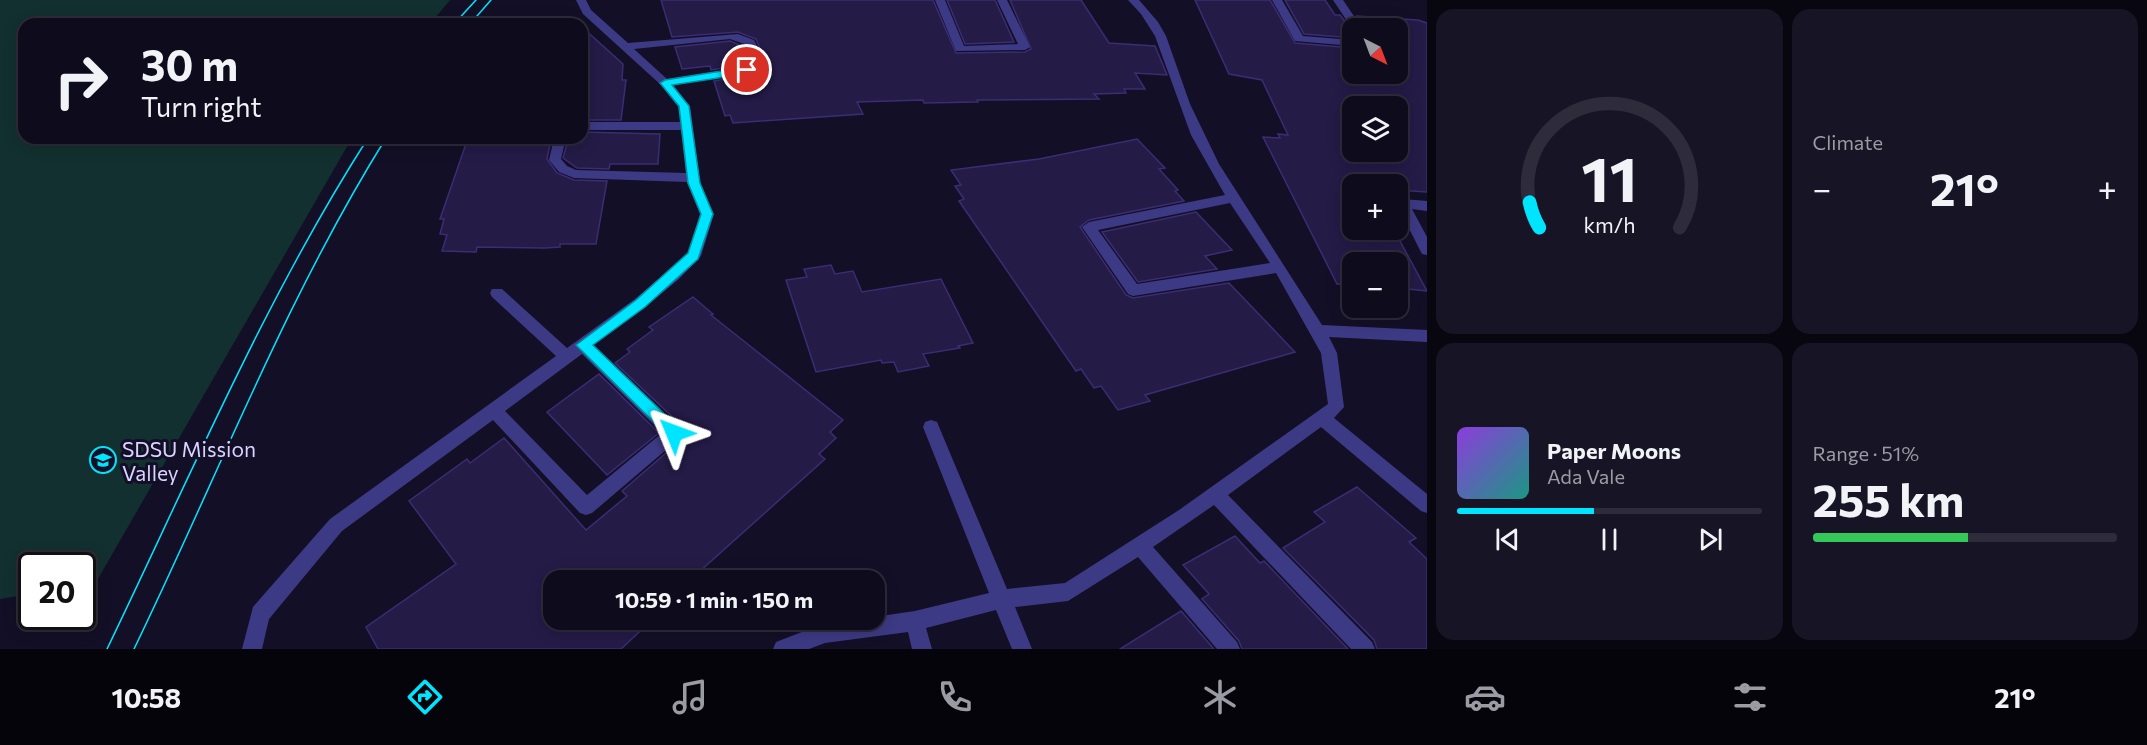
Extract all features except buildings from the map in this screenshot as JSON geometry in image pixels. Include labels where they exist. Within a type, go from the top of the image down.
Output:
[{"type":"lane","points":[[252,649],[260,614],[336,525],[640,303],[694,256],[707,214],[693,178],[684,106],[665,83],[587,12],[581,0]]},
{"type":"lane","points":[[940,0],[960,49],[1025,47],[1002,0]]},
{"type":"lane","points":[[783,649],[825,633],[915,621],[1003,599],[1068,592],[1140,546],[1336,407],[1329,353],[1278,267],[1213,167],[1184,105],[1163,37],[1146,11],[1133,0]]},
{"type":"lane","points":[[1277,0],[1299,39],[1342,42]]},
{"type":"lane","points":[[1338,0],[1350,18]]},
{"type":"lane","points":[[625,47],[730,36],[745,37],[752,42],[760,63],[747,70],[665,83]]},
{"type":"lane","points":[[588,126],[686,126]]},
{"type":"lane","points":[[559,144],[555,160],[563,169],[574,174],[693,178]]},
{"type":"lane","points":[[1234,198],[1089,227],[1133,290],[1278,267]]},
{"type":"lane","points":[[1427,206],[1403,204],[1427,250]]},
{"type":"lane","points":[[497,293],[567,357]]},
{"type":"lane","points":[[1318,332],[1427,336]]},
{"type":"lane","points":[[494,410],[586,507],[674,433],[583,345]]},
{"type":"lane","points":[[1321,417],[1427,505]]},
{"type":"lane","points":[[931,427],[1022,649]]},
{"type":"lane","points":[[1215,494],[1365,649]]},
{"type":"lane","points":[[1140,546],[1230,649]]},
{"type":"lane","points":[[915,621],[922,649]]},
{"type":"green space","points":[[0,0],[450,0],[435,18],[18,18],[18,144],[349,144],[96,582],[96,552],[18,552],[18,596],[0,599]]},
{"type":"tram line","points":[[460,18],[476,0]]},
{"type":"tram line","points":[[475,18],[491,0]]},
{"type":"tram line","points":[[107,649],[262,325],[295,262],[364,144]]},
{"type":"tram line","points":[[134,649],[284,326],[350,199],[382,144]]},
{"type":"place","name":"SDSU Mission Valley","points":[[103,460]]},
{"type":"route","points":[[674,433],[583,345],[640,303],[694,256],[707,214],[694,183],[684,106],[665,83],[747,70]]}]
